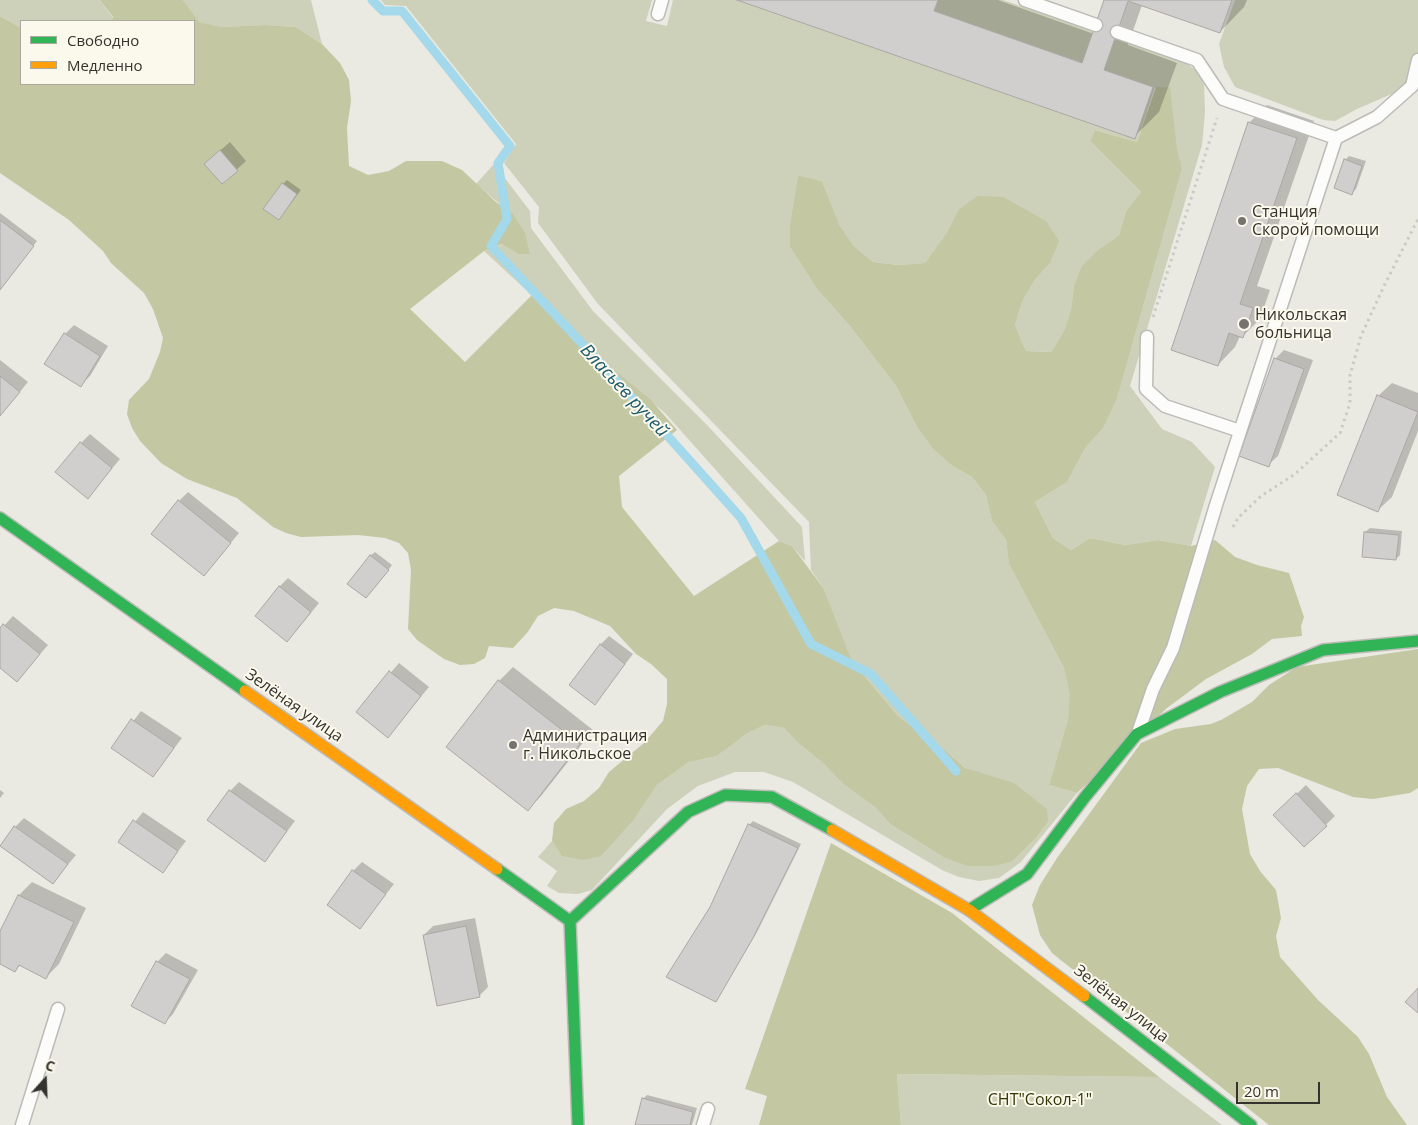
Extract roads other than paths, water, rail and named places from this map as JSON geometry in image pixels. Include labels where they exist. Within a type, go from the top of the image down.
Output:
[{"type":"street","name":"Зелёная улица","points":[[0,518],[570,921],[688,812],[724,795],[772,797],[802,812],[969,910],[1038,960],[1251,1125]]},
{"type":"street","points":[[969,910],[1027,874],[1085,797],[1137,734],[1220,692],[1323,650],[1418,641]]},
{"type":"street","points":[[570,921],[578,1125]]},
{"type":"lane","points":[[658,14],[662,0]]},
{"type":"lane","points":[[1025,0],[1096,25]]},
{"type":"lane","points":[[1117,32],[1197,60],[1223,99],[1336,138]]},
{"type":"lane","points":[[1137,734],[1153,689],[1172,648],[1240,431],[1336,138],[1377,116],[1415,89],[1418,60]]},
{"type":"lane","points":[[1147,337],[1146,389],[1165,406],[1240,431]]},
{"type":"lane","points":[[22,1125],[58,1009]]},
{"type":"lane","points":[[703,1125],[708,1109]]},
{"type":"waterway","name":"Власьев ручей","points":[[372,0],[383,11],[402,11],[510,146],[498,163],[507,219],[491,246],[657,424],[741,518],[811,644],[871,674],[956,771]]},
{"type":"place","name":"Станция Скорой помощи","points":[[1242,221]]},
{"type":"place","name":"Никольская больница","points":[[1244,324]]},
{"type":"place","name":"Администрация г. Никольское","points":[[513,745]]},
{"type":"park label","name":"СНТ\"Сокол-1\"","points":[[1040,1100]]}]
